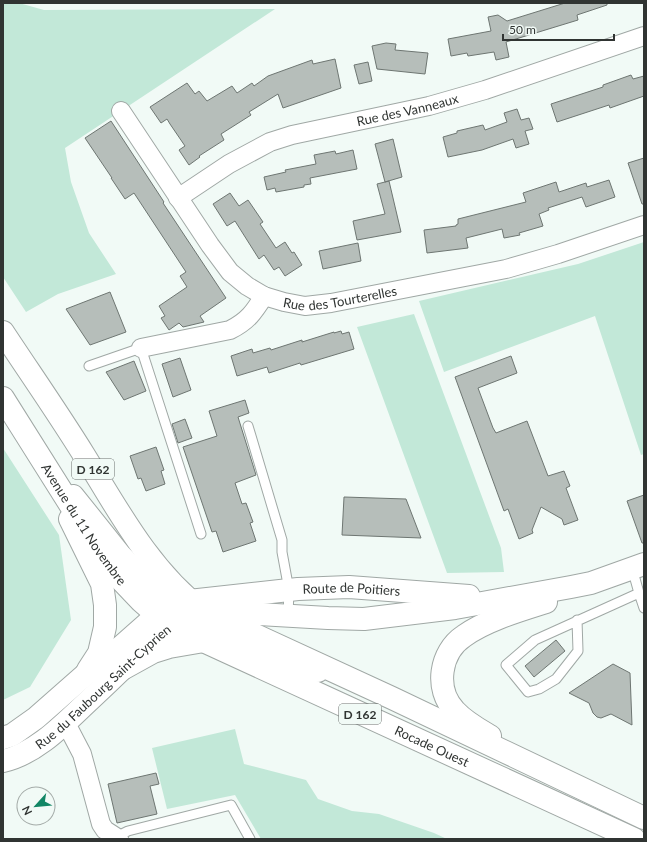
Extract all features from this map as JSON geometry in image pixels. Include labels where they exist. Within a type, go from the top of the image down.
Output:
[{"type":"street","name":"Rue des Vanneaux","points":[[178,198],[229,164],[270,142],[292,135],[443,102],[485,90],[644,36]]},
{"type":"street","name":"Rue des Tourterelles","points":[[121,111],[178,198],[230,272],[247,286],[264,296],[284,302],[305,306],[331,303],[506,269],[558,254],[644,225]]},
{"type":"street","points":[[141,348],[230,330],[242,324],[254,312],[264,296]]},
{"type":"street","name":"D 162","points":[[3,332],[135,537],[165,576],[184,619]]},
{"type":"street","name":"Avenue du 11 Novembre","points":[[3,398],[98,549],[121,580],[141,601],[184,619]]},
{"type":"street","points":[[38,455],[102,584],[105,605],[105,627],[99,653],[86,674]]},
{"type":"street","name":"Route de Poitiers","points":[[184,619],[288,616],[364,619],[455,608],[541,593],[591,583],[638,566]]},
{"type":"street","points":[[590,794],[566,772],[489,735],[465,721],[454,710],[447,699],[443,686],[442,671],[452,647],[463,636],[477,628],[525,609],[568,595],[591,583]]},
{"type":"street","name":"Route de Poitiers","points":[[184,619],[289,590],[349,588],[454,596],[514,597]]},
{"type":"street","points":[[124,668],[158,650],[169,647],[184,619]]},
{"type":"street","name":"Rue du Faubourg Saint-Cyprien","points":[[3,761],[20,755],[40,743],[64,723],[154,640],[184,619]]},
{"type":"street","name":"Rue du Faubourg Saint-Cyprien","points":[[6,739],[36,718],[86,674],[114,653],[184,619]]},
{"type":"street","name":"Rocade Ouest","points":[[184,619],[392,698],[590,794],[644,818]]},
{"type":"street","name":"Rocade Ouest","points":[[184,619],[634,839]]},
{"type":"street","points":[[64,723],[82,754],[99,819],[105,830],[117,838]]},
{"type":"lane","points":[[89,366],[141,348],[201,534]]},
{"type":"lane","points":[[248,426],[282,540],[282,552],[289,590],[288,616]]},
{"type":"lane","points":[[638,566],[639,593],[644,608]]},
{"type":"lane","points":[[577,620],[578,651],[556,679],[539,689],[528,692],[506,665],[536,640],[577,620],[639,593]]},
{"type":"lane","points":[[117,838],[128,831],[231,805],[250,839]]},
{"type":"green space","points":[[3,3],[19,3],[44,10],[275,9],[65,148],[71,182],[89,233],[116,274],[58,294],[26,312],[3,277]]},
{"type":"green space","points":[[644,242],[644,454],[641,455],[595,316],[444,372],[419,301],[578,264]]},
{"type":"green space","points":[[414,314],[501,548],[504,572],[447,573],[357,327]]},
{"type":"green space","points":[[3,448],[59,535],[71,620],[30,687],[3,700]]},
{"type":"green space","points":[[235,729],[244,764],[306,780],[318,799],[352,811],[379,814],[447,839],[261,839],[235,795],[167,809],[152,748]]},
{"type":"building","points":[[565,3],[607,3],[607,5],[577,15],[578,20],[506,42],[509,57],[496,60],[494,52],[468,56],[467,53],[451,56],[448,39],[491,31],[488,17],[498,15],[507,21]]},
{"type":"building","points":[[386,43],[396,44],[395,50],[428,53],[425,74],[377,69],[372,46]]},
{"type":"building","points":[[335,59],[341,88],[283,108],[278,94],[249,112],[251,115],[221,134],[224,140],[199,156],[200,157],[189,165],[179,150],[185,146],[167,119],[161,123],[150,107],[187,83],[195,94],[199,91],[207,101],[232,86],[237,93],[252,83],[254,86],[268,76],[312,60],[313,64]]},
{"type":"building","points":[[368,62],[372,81],[359,84],[354,65]]},
{"type":"building","points":[[631,75],[633,79],[644,76],[644,96],[610,108],[609,105],[557,122],[551,104],[603,87],[603,85]]},
{"type":"building","points":[[517,109],[521,120],[529,118],[533,129],[525,131],[529,144],[516,148],[513,139],[482,150],[448,157],[443,137],[457,133],[457,131],[483,125],[485,130],[507,122],[504,113]]},
{"type":"building","points":[[111,121],[226,298],[200,316],[204,322],[183,327],[179,323],[169,330],[161,318],[165,316],[159,306],[187,287],[180,276],[186,272],[134,193],[125,199],[85,138]]},
{"type":"building","points":[[393,139],[402,177],[385,182],[375,144]]},
{"type":"building","points":[[353,150],[357,169],[310,178],[311,184],[304,185],[304,187],[276,192],[275,188],[267,190],[264,177],[286,172],[285,170],[316,164],[314,155],[335,151],[336,154]]},
{"type":"building","points":[[644,158],[644,204],[642,204],[628,163]]},
{"type":"building","points":[[609,180],[615,197],[586,207],[582,197],[548,208],[549,210],[539,214],[543,226],[519,233],[520,235],[504,238],[502,229],[466,238],[468,248],[427,253],[424,230],[456,226],[458,224],[458,219],[526,202],[523,193],[556,182],[559,192],[586,183],[587,187]]},
{"type":"building","points":[[389,181],[401,232],[357,240],[353,221],[385,214],[377,184]]},
{"type":"building","points":[[230,193],[239,206],[248,200],[263,222],[260,224],[276,248],[285,242],[292,253],[294,252],[302,265],[285,276],[279,267],[274,270],[264,255],[259,259],[235,221],[227,226],[213,204]]},
{"type":"building","points":[[358,243],[361,261],[323,269],[319,251]]},
{"type":"building","points":[[110,292],[126,332],[90,345],[66,309]]},
{"type":"building","points":[[341,331],[342,334],[349,332],[354,349],[301,365],[300,363],[269,373],[267,367],[237,376],[231,356],[252,349],[253,353],[270,348],[271,350],[302,340],[302,342]]},
{"type":"building","points":[[511,356],[517,373],[478,388],[493,428],[496,433],[527,421],[548,476],[564,471],[570,486],[566,488],[578,520],[564,525],[562,519],[541,507],[532,530],[533,533],[519,539],[508,509],[504,511],[455,377]]},
{"type":"building","points":[[180,358],[191,390],[173,397],[162,364]]},
{"type":"building","points":[[134,361],[146,391],[124,400],[106,372]]},
{"type":"building","points":[[245,400],[249,413],[238,417],[256,475],[235,483],[242,504],[246,503],[253,522],[250,523],[256,541],[223,552],[216,531],[212,532],[183,447],[217,436],[209,411]]},
{"type":"building","points":[[185,419],[192,438],[178,443],[172,424]]},
{"type":"building","points":[[156,447],[164,470],[161,471],[165,484],[146,491],[141,478],[138,479],[130,456]]},
{"type":"building","points":[[644,495],[644,543],[642,543],[627,501]]},
{"type":"building","points":[[344,497],[406,499],[421,538],[342,535]]},
{"type":"building","points":[[556,640],[565,651],[534,677],[525,666]]},
{"type":"building","points":[[613,664],[630,673],[632,725],[611,714],[601,718],[597,717],[593,713],[589,703],[569,693]]},
{"type":"building","points":[[156,773],[159,784],[150,786],[157,814],[117,823],[108,784]]}]
